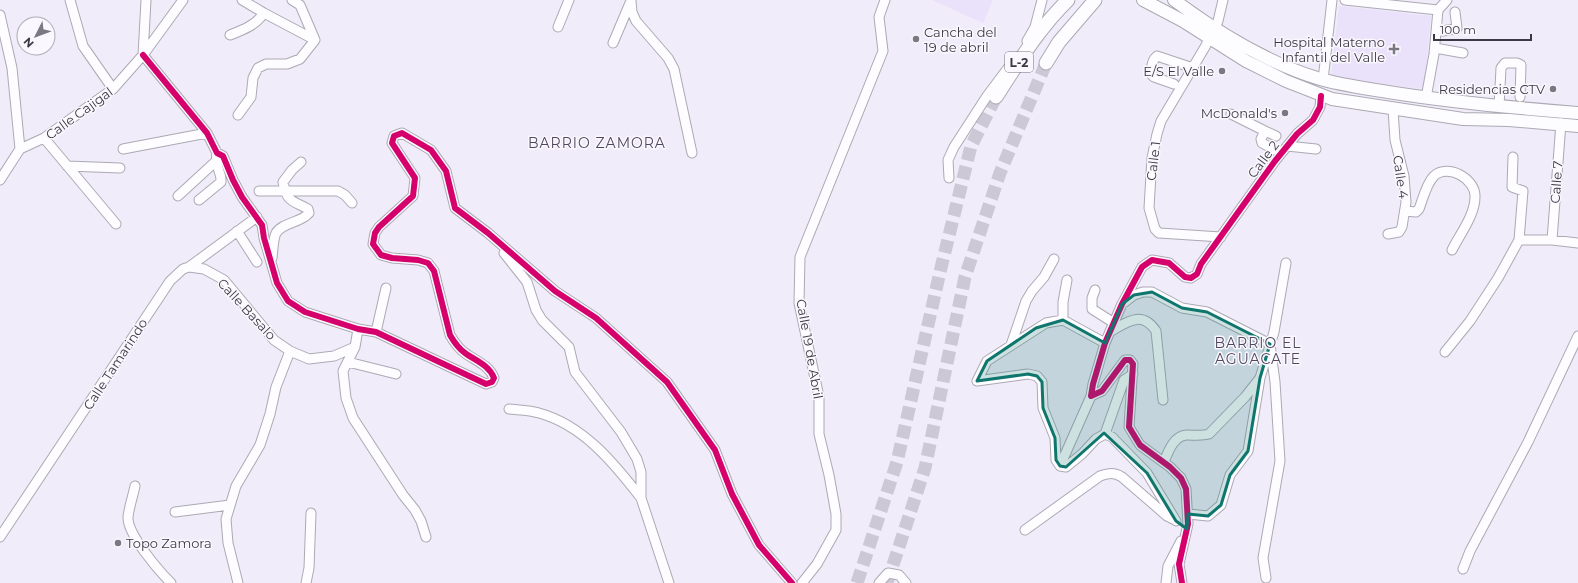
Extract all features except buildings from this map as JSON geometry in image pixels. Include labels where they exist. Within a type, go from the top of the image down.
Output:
[{"type":"highway","name":"L-2","points":[[996,97],[1027,50],[1056,12],[1068,0]]},
{"type":"highway","name":"L-2","points":[[1046,63],[1059,42],[1095,0]]},
{"type":"main road","points":[[1143,0],[1183,21],[1297,71],[1323,80],[1344,85],[1426,98],[1578,113]]},
{"type":"main road","points":[[1174,0],[1212,33],[1261,68],[1321,96],[1339,101],[1463,119],[1561,123],[1578,126]]},
{"type":"street","points":[[70,0],[83,46],[113,89]]},
{"type":"street","points":[[146,0],[143,55],[207,133],[216,158],[221,182],[199,200]]},
{"type":"street","name":"Calle Cajigal","points":[[20,149],[44,138],[113,89],[143,55],[183,0]]},
{"type":"street","points":[[242,0],[315,40]]},
{"type":"street","points":[[292,0],[300,5],[315,40]]},
{"type":"street","points":[[558,27],[569,0]]},
{"type":"street","points":[[613,43],[631,0]]},
{"type":"street","points":[[631,0],[632,12],[636,21],[668,58],[674,69],[692,153]]},
{"type":"street","name":"Calle 19 de Abril","points":[[802,583],[817,564],[836,530],[836,514],[829,475],[819,434],[820,397],[800,303],[800,257],[883,51],[879,17],[885,0]]},
{"type":"street","points":[[949,178],[948,160],[954,147],[987,96],[1025,46],[1034,27],[1042,0]]},
{"type":"street","name":"Calle 1","points":[[1221,237],[1159,233],[1155,229],[1149,208],[1152,158],[1161,121],[1212,33],[1218,21],[1223,0]]},
{"type":"street","points":[[1323,80],[1332,0]]},
{"type":"street","points":[[1345,0],[1438,10]]},
{"type":"street","points":[[1426,98],[1435,48],[1438,10],[1447,0]]},
{"type":"street","points":[[1436,31],[1457,28],[1455,12]]},
{"type":"street","points":[[230,35],[255,23],[264,13]]},
{"type":"street","points":[[0,15],[12,68],[20,149],[0,180]]},
{"type":"street","points":[[238,115],[251,96],[253,78],[258,68],[266,64],[287,64],[300,59],[315,40]]},
{"type":"street","points":[[1435,48],[1463,53]]},
{"type":"street","points":[[1174,84],[1152,75],[1153,61],[1157,56],[1193,68]]},
{"type":"street","points":[[1499,106],[1501,68],[1504,63],[1517,63],[1521,65],[1520,97]]},
{"type":"street","name":"Calle 2","points":[[1122,304],[1142,267],[1152,260],[1169,263],[1185,277],[1191,278],[1197,274],[1201,264],[1221,237],[1238,210],[1297,134],[1313,120],[1320,107],[1321,96]]},
{"type":"street","name":"Calle 4","points":[[1388,234],[1399,232],[1402,227],[1405,211],[1404,176],[1395,140],[1393,109]]},
{"type":"street","points":[[1231,114],[1276,136]]},
{"type":"street","name":"Calle 7","points":[[1552,240],[1561,123]]},
{"type":"street","points":[[1265,131],[1261,139],[1262,143],[1284,150],[1316,149]]},
{"type":"street","points":[[123,149],[207,133]]},
{"type":"street","points":[[178,196],[216,158],[223,156],[242,197],[262,225],[277,283],[292,305],[305,312],[358,329],[376,332],[486,384],[492,382],[494,378],[491,370],[464,352],[456,345],[450,335],[434,271],[428,263],[418,260],[392,258],[381,255],[373,244],[375,233],[379,227],[413,196],[415,178],[392,143],[394,136],[402,133],[431,150],[446,171],[455,208],[555,291],[596,318],[667,382],[715,450],[732,494],[759,545],[792,583]]},
{"type":"street","points":[[44,138],[116,224]]},
{"type":"street","points":[[1445,352],[1478,309],[1498,278],[1519,240],[1523,191],[1512,187],[1513,157]]},
{"type":"street","points":[[272,262],[276,233],[284,226],[306,216],[309,213],[308,209],[288,198],[284,190],[283,182],[292,170],[301,162]]},
{"type":"street","points":[[67,166],[120,168]]},
{"type":"street","points":[[1405,211],[1416,212],[1419,209],[1431,180],[1439,173],[1446,171],[1456,173],[1470,182],[1475,191],[1474,203],[1468,220],[1452,250]]},
{"type":"street","points":[[259,191],[284,190],[338,192],[352,203]]},
{"type":"street","name":"Calle Tamarindo","points":[[0,537],[170,281],[184,269],[189,267],[257,217]]},
{"type":"street","points":[[237,231],[257,262]]},
{"type":"street","points":[[488,234],[527,282],[536,310],[549,327],[569,347],[575,372],[630,444],[641,472],[641,498],[669,583]]},
{"type":"street","points":[[1519,240],[1552,240],[1578,243]]},
{"type":"street","points":[[1011,345],[1026,301],[1044,276],[1054,258]]},
{"type":"street","points":[[1188,514],[1208,516],[1221,505],[1230,475],[1248,451],[1260,378],[1274,332],[1286,264]]},
{"type":"street","name":"Calle Basalo","points":[[189,267],[204,269],[224,280],[274,340],[290,351],[309,359],[334,356],[355,347]]},
{"type":"street","points":[[1062,320],[1067,280]]},
{"type":"street","points":[[376,332],[386,288]]},
{"type":"street","points":[[1095,290],[1092,298],[1092,309],[1112,327]]},
{"type":"street","points":[[1060,466],[1091,396],[1105,343],[1122,304],[1134,295],[1144,292],[1152,292],[1182,308],[1208,312],[1270,344]]},
{"type":"street","points":[[1112,327],[1133,319],[1151,324],[1156,331],[1163,400]]},
{"type":"street","points":[[1105,343],[1062,320],[1046,323],[987,360],[977,381],[1014,375],[1028,374],[1037,376],[1042,382],[1043,408],[1055,438],[1056,460],[1060,466],[1066,467],[1082,454],[1096,439],[1105,434],[1124,380],[1133,374]]},
{"type":"street","points":[[358,329],[355,347],[343,371],[346,398],[353,418],[403,495],[415,510],[421,521],[426,537]]},
{"type":"street","points":[[1463,569],[1470,551],[1528,442],[1578,336]]},
{"type":"street","points":[[1266,578],[1263,558],[1280,461],[1275,382],[1270,344]]},
{"type":"street","points":[[238,583],[228,543],[226,519],[236,486],[260,445],[270,414],[276,387],[290,351]]},
{"type":"street","points":[[1091,396],[1102,391],[1125,360],[1130,360],[1133,364],[1133,374],[1129,427],[1140,445],[1164,462],[1181,478],[1186,489],[1188,514],[1187,529],[1179,564],[1182,583]]},
{"type":"street","points":[[348,362],[396,374]]},
{"type":"street","points":[[1164,462],[1172,445],[1179,437],[1185,434],[1203,436],[1209,434],[1245,397],[1260,378]]},
{"type":"street","points":[[509,409],[539,413],[569,426],[604,454],[641,498]]},
{"type":"street","points":[[1105,434],[1112,438],[1147,473],[1176,521]]},
{"type":"street","points":[[1025,530],[1100,476],[1110,473],[1117,474],[1122,477],[1167,516],[1187,529]]},
{"type":"street","points":[[135,486],[128,518],[130,528],[157,569],[172,583]]},
{"type":"street","points":[[175,512],[230,505]]},
{"type":"street","points":[[306,583],[309,568],[311,513]]},
{"type":"street","points":[[1166,583],[1168,566],[1187,529]]},
{"type":"street","points":[[879,583],[888,573],[899,575],[906,583]]},
{"type":"highlighted area","points":[[1152,292],[1182,308],[1207,312],[1270,344],[1260,378],[1248,451],[1230,475],[1221,505],[1208,516],[1188,514],[1187,529],[1176,521],[1147,473],[1104,433],[1066,467],[1060,466],[1056,460],[1055,438],[1043,408],[1042,382],[1037,376],[1028,374],[977,381],[987,361],[1036,328],[1063,320],[1105,343],[1122,304],[1134,295]]},
{"type":"shaded area","points":[[932,0],[993,0],[983,23]]},
{"type":"shaded area","name":"Hospital Materno Infantil del Valle","points":[[1339,6],[1431,16],[1424,89],[1331,78]]},
{"type":"tunnel","points":[[887,583],[925,468],[965,277],[1000,173],[1046,63]]},
{"type":"tunnel","points":[[857,583],[897,462],[940,272],[971,146],[996,97]]},
{"type":"cycle path","points":[[143,55],[207,133],[217,153],[223,156],[242,197],[262,225],[264,238],[277,283],[288,301],[305,312],[358,329],[376,332],[486,384],[492,382],[494,378],[492,374],[486,366],[460,349],[450,335],[434,271],[428,263],[418,260],[392,258],[381,255],[373,244],[375,233],[379,227],[413,196],[415,178],[392,143],[394,136],[402,133],[431,150],[446,171],[455,208],[488,233],[555,291],[596,318],[667,382],[715,450],[732,494],[759,545],[792,583]]},
{"type":"cycle path","points":[[1182,583],[1179,564],[1188,524],[1186,489],[1181,478],[1170,467],[1140,445],[1129,427],[1133,364],[1130,360],[1125,360],[1102,391],[1091,396],[1093,384],[1105,343],[1122,304],[1142,267],[1152,260],[1169,263],[1185,277],[1191,278],[1197,274],[1201,264],[1275,161],[1297,134],[1313,120],[1320,107],[1321,96]]},
{"type":"place","name":"Cancha del 19 de abril","points":[[916,39]]},
{"type":"place","name":"Hospital Materno Infantil del Valle","points":[[1394,49]]},
{"type":"place","name":"E/S El Valle","points":[[1222,71]]},
{"type":"place","name":"Residencias CTV","points":[[1553,89]]},
{"type":"place","name":"McDonald's","points":[[1285,113]]},
{"type":"place","name":"Topo Zamora","points":[[118,543]]},
{"type":"district","name":"BARRIO ZAMORA","points":[[597,143]]},
{"type":"district","name":"BARRIO EL AGUACATE","points":[[1258,352]]}]
